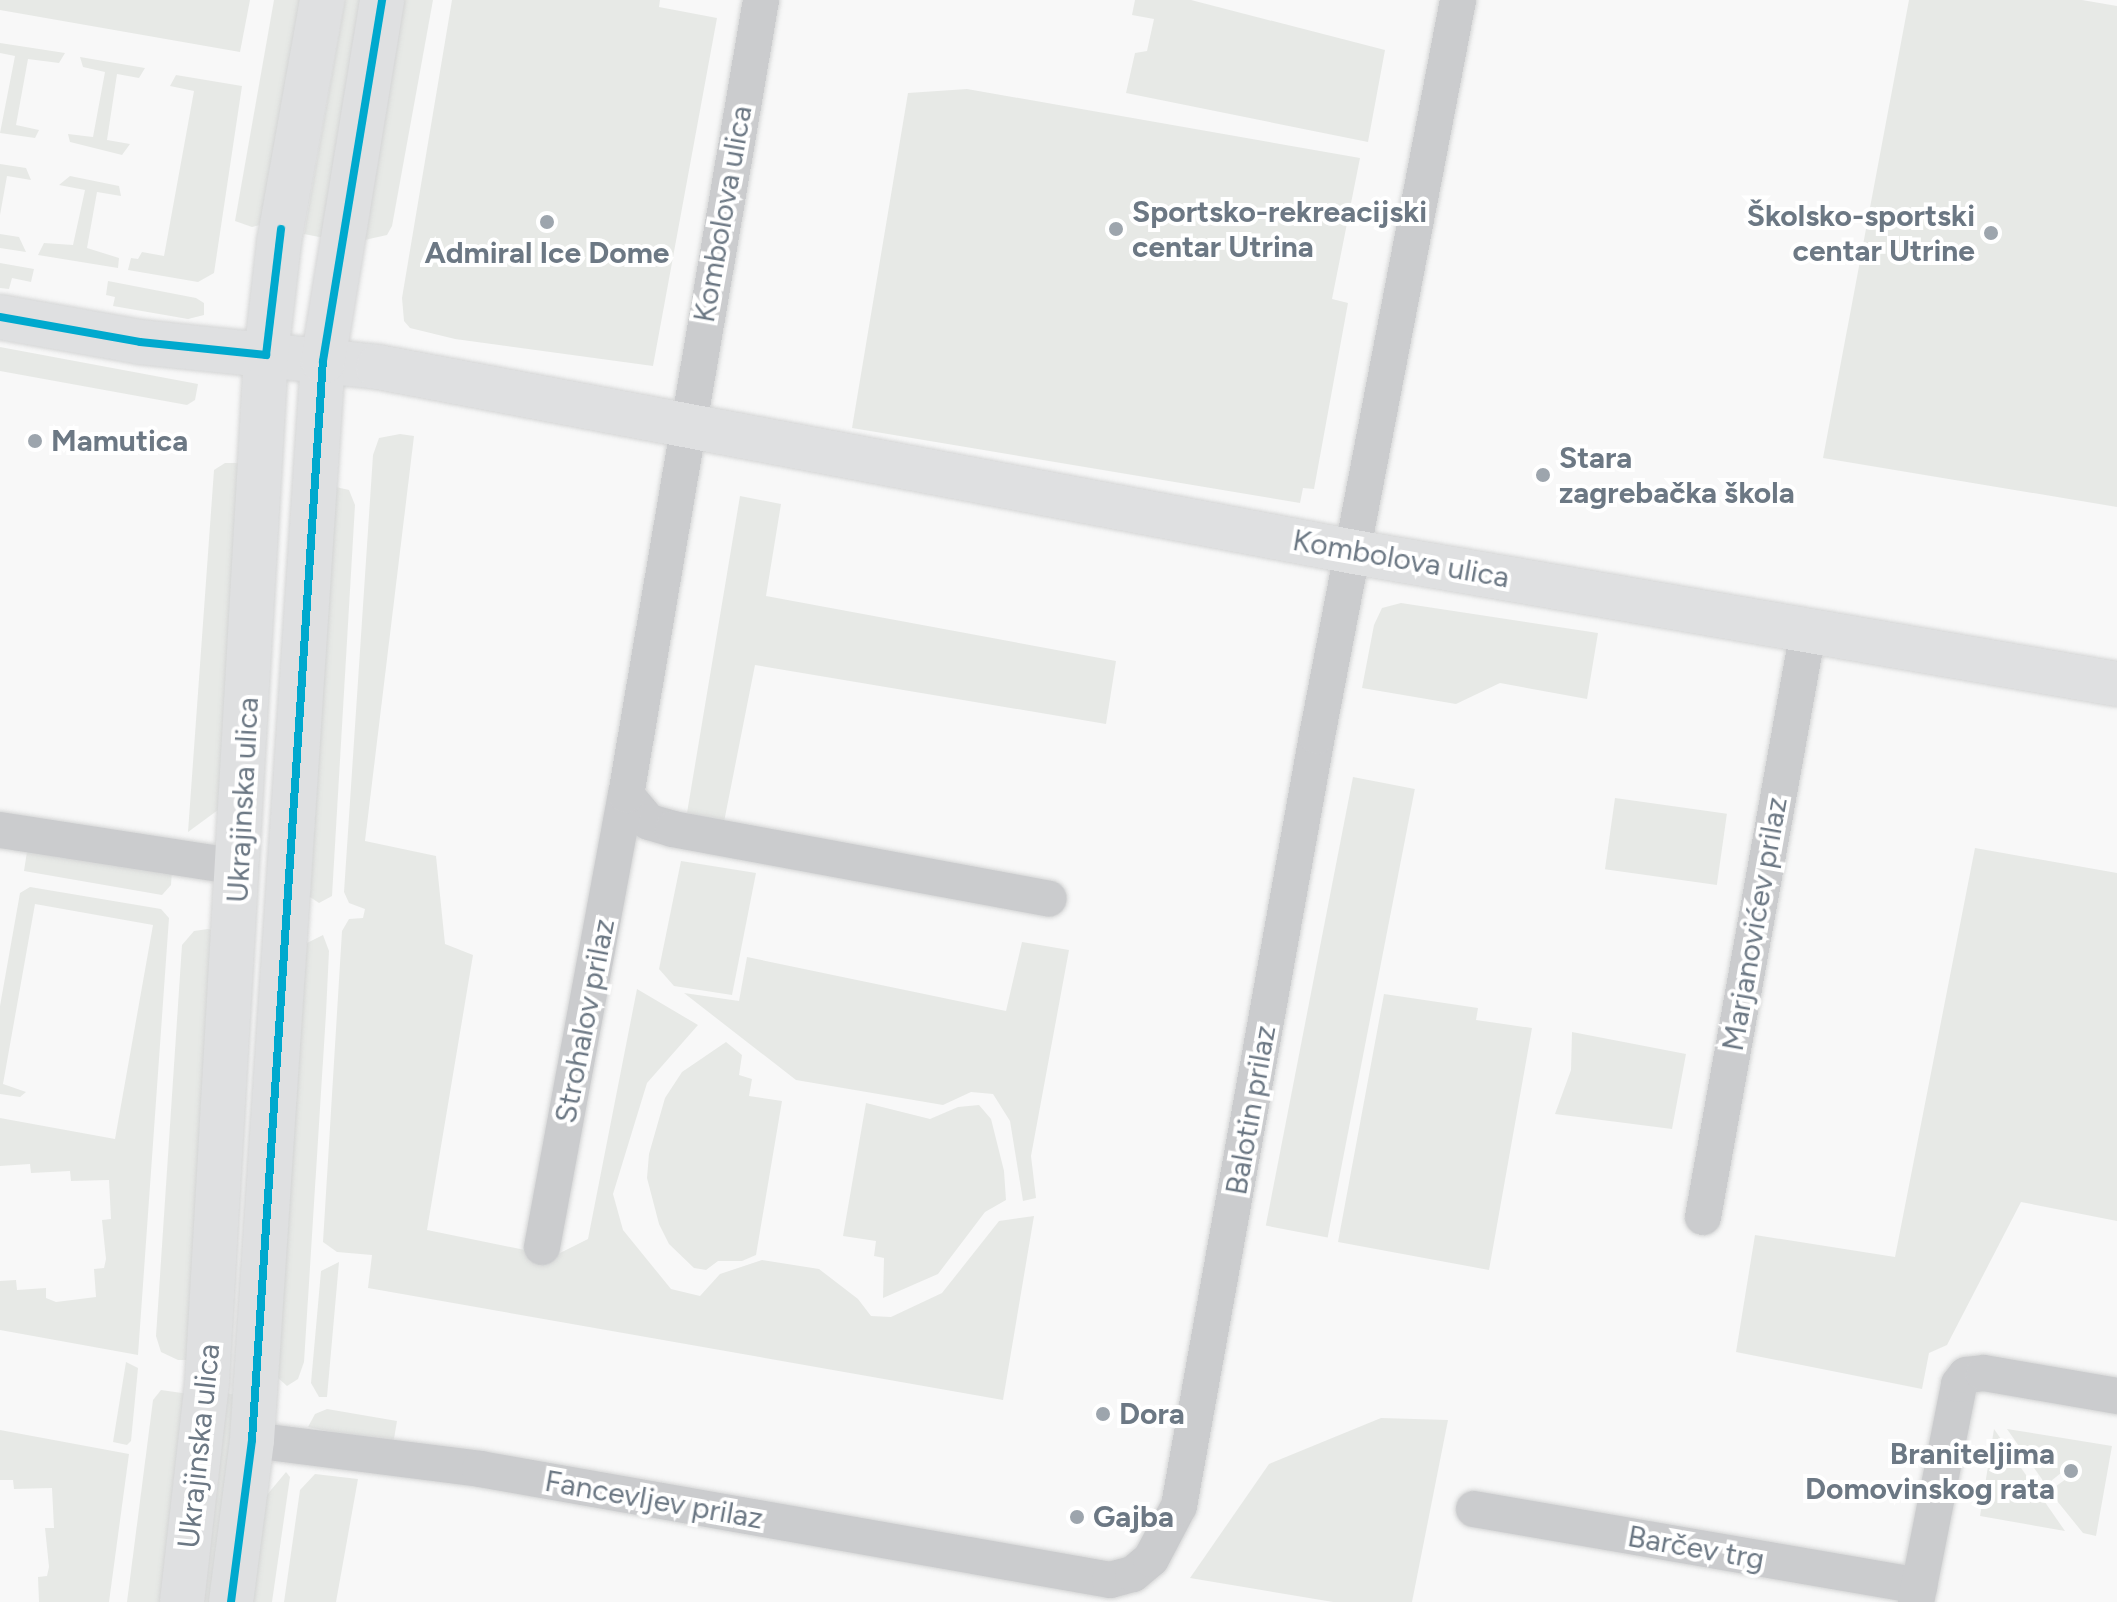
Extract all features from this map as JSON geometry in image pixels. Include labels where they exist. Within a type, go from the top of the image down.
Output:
[{"type":"street","name":"Ukrajinska ulica","points":[[182,1602],[207,1382],[240,867],[266,355],[279,242],[322,0]]},
{"type":"street","name":"Ukrajinska ulica","points":[[231,1602],[252,1440],[323,361],[382,0]]},
{"type":"street","name":"Kombolova ulica","points":[[686,428],[761,0]]},
{"type":"street","name":"Balotin prilaz","points":[[1055,1570],[1110,1580],[1133,1574],[1157,1550],[1179,1506],[1458,0]]},
{"type":"street","name":"Kombolova ulica","points":[[0,317],[140,342],[378,367],[686,428],[1354,552],[2117,684]]},
{"type":"street","name":"Strohalov prilaz","points":[[542,1247],[626,795],[686,428]]},
{"type":"street","name":"Marjanovićev prilaz","points":[[1703,1217],[1808,631]]},
{"type":"street","points":[[626,795],[649,822],[673,829],[1049,899]]},
{"type":"street","points":[[0,830],[240,867]]},
{"type":"street","name":"Barčev trg","points":[[1474,1509],[1917,1594],[1959,1384],[1966,1375],[1984,1373],[2117,1396]]},
{"type":"street","name":"Fancevljev prilaz","points":[[252,1440],[480,1469],[1055,1570]]},
{"type":"shaded area","points":[[0,0],[250,0],[240,52],[0,10]]},
{"type":"shaded area","points":[[274,0],[300,0],[260,225],[252,227],[235,221]]},
{"type":"shaded area","points":[[345,0],[364,0],[324,237],[319,237],[304,234]]},
{"type":"shaded area","points":[[399,0],[433,0],[392,226],[387,235],[360,241]]},
{"type":"shaded area","name":"Admiral Ice Dome","points":[[452,0],[660,0],[659,7],[717,18],[653,366],[455,339],[410,328],[404,321],[402,298]]},
{"type":"shaded area","points":[[1135,0],[1191,0],[1385,50],[1368,142],[1126,93],[1135,53],[1147,51],[1154,19],[1132,15]]},
{"type":"shaded area","name":"Školsko-sportski centar Utrine","points":[[1909,0],[2082,0],[2117,6],[2117,507],[1823,458]]},
{"type":"shaded area","points":[[0,43],[65,53],[59,63],[28,59],[16,125],[39,130],[35,138],[0,133],[15,56],[0,53]]},
{"type":"shaded area","points":[[80,57],[145,68],[139,78],[117,74],[107,140],[130,144],[122,155],[70,142],[68,134],[93,137],[105,72],[83,67]]},
{"type":"shaded area","points":[[176,75],[242,86],[214,273],[198,282],[128,270],[131,258],[138,259],[142,252],[164,256],[194,91],[170,86]]},
{"type":"shaded area","name":"Sportsko-rekreacijski centar Utrina","points":[[967,89],[1360,158],[1332,299],[1348,303],[1314,489],[1303,488],[1300,503],[852,428],[908,93]]},
{"type":"shaded area","points":[[0,164],[26,168],[31,180],[7,176],[0,215]]},
{"type":"shaded area","points":[[70,176],[119,186],[121,196],[97,192],[87,248],[119,258],[118,268],[38,255],[44,243],[73,245],[85,190],[59,185]]},
{"type":"shaded area","points":[[0,234],[19,237],[26,252],[0,248]]},
{"type":"shaded area","points":[[0,263],[34,269],[31,282],[12,278],[9,289],[0,288]]},
{"type":"shaded area","points":[[108,281],[196,298],[204,303],[204,315],[188,319],[113,306],[115,297],[106,295]]},
{"type":"shaded area","points":[[0,347],[198,384],[195,400],[187,405],[0,371]]},
{"type":"shaded area","points":[[400,434],[414,436],[365,841],[436,856],[445,944],[473,955],[427,1230],[554,1256],[588,1239],[637,989],[698,1025],[647,1083],[613,1194],[623,1230],[671,1289],[700,1296],[720,1274],[762,1260],[819,1269],[858,1299],[871,1316],[891,1317],[942,1293],[999,1221],[1034,1216],[1003,1400],[368,1288],[372,1255],[337,1252],[323,1242],[342,931],[349,919],[363,918],[365,909],[349,903],[344,892],[373,455],[379,438]]},
{"type":"shaded area","points":[[225,463],[242,463],[218,810],[188,832],[214,470]]},
{"type":"shaded area","points":[[336,487],[349,490],[355,505],[332,896],[319,903],[310,897]]},
{"type":"shaded area","points":[[740,496],[781,504],[766,596],[1116,661],[1106,724],[755,665],[724,822],[687,813]]},
{"type":"shaded area","points":[[1401,603],[1598,633],[1587,699],[1500,683],[1456,704],[1362,688],[1374,625],[1382,608]]},
{"type":"shaded area","points":[[1353,777],[1415,789],[1328,1238],[1266,1226]]},
{"type":"shaded area","points":[[1615,798],[1727,814],[1717,885],[1605,869]]},
{"type":"shaded area","points":[[28,845],[172,870],[171,885],[162,895],[24,871]]},
{"type":"shaded area","points":[[1975,848],[2117,873],[2117,1221],[2021,1202],[1947,1345],[1929,1353],[1922,1389],[1736,1352],[1755,1235],[1895,1257]]},
{"type":"shaded area","points":[[681,861],[756,873],[732,995],[674,986],[659,969]]},
{"type":"shaded area","points":[[30,887],[161,909],[169,918],[138,1355],[0,1330],[0,1281],[16,1280],[17,1290],[46,1288],[46,1298],[56,1302],[96,1297],[94,1269],[104,1268],[106,1259],[102,1220],[111,1219],[109,1180],[71,1181],[70,1171],[31,1173],[30,1164],[0,1166],[0,1118],[115,1139],[153,925],[35,904],[3,1084],[26,1092],[20,1097],[0,1094],[0,1006],[20,893]]},
{"type":"shaded area","points":[[194,931],[215,931],[187,1360],[178,1360],[161,1352],[156,1336],[182,945]]},
{"type":"shaded area","points":[[323,935],[329,951],[304,1362],[298,1379],[287,1386],[277,1377],[307,943]]},
{"type":"shaded area","points":[[1022,942],[1069,950],[1031,1156],[1036,1198],[1023,1201],[1010,1121],[993,1094],[971,1092],[943,1105],[796,1080],[684,993],[739,1001],[747,957],[1006,1011]]},
{"type":"shaded area","points":[[1384,994],[1478,1008],[1476,1020],[1532,1028],[1489,1270],[1338,1242]]},
{"type":"shaded area","points":[[1572,1032],[1686,1054],[1672,1129],[1555,1114],[1571,1070]]},
{"type":"shaded area","points":[[726,1042],[742,1055],[739,1075],[752,1079],[749,1096],[782,1101],[756,1255],[742,1261],[718,1261],[706,1270],[694,1268],[669,1244],[659,1224],[647,1178],[649,1154],[665,1098],[682,1072]]},
{"type":"shaded area","points":[[866,1103],[930,1119],[958,1107],[979,1105],[991,1119],[1004,1171],[1006,1200],[985,1212],[938,1274],[883,1298],[884,1258],[874,1256],[876,1241],[843,1236]]},
{"type":"shaded area","points":[[339,1262],[327,1397],[319,1397],[311,1383],[321,1271]]},
{"type":"shaded area","points":[[126,1362],[138,1368],[131,1441],[127,1445],[113,1442]]},
{"type":"shaded area","points":[[161,1390],[189,1394],[162,1602],[127,1602],[153,1400]]},
{"type":"shaded area","points":[[222,1393],[241,1395],[219,1602],[200,1602]]},
{"type":"shaded area","points":[[327,1409],[397,1421],[393,1445],[308,1427],[315,1414]]},
{"type":"shaded area","points":[[1381,1418],[1448,1420],[1412,1602],[1333,1602],[1190,1578],[1269,1464]]},
{"type":"shaded area","points":[[1994,1429],[2065,1531],[1980,1516]]},
{"type":"shaded area","points":[[2007,1429],[2112,1446],[2096,1536],[2083,1533],[2049,1491],[2076,1472],[2071,1465],[2046,1485]]},
{"type":"shaded area","points":[[0,1430],[129,1454],[109,1602],[39,1602],[38,1577],[47,1576],[49,1567],[45,1528],[54,1528],[52,1488],[14,1489],[13,1480],[0,1480]]},
{"type":"shaded area","points":[[286,1472],[290,1477],[272,1602],[251,1602],[266,1496]]},
{"type":"shaded area","points":[[315,1474],[358,1479],[336,1602],[284,1602],[300,1490]]},
{"type":"transit line","points":[[231,1602],[252,1440],[323,361],[382,0]]},
{"type":"transit line","points":[[0,317],[140,342],[266,355],[281,229]]},
{"type":"place","name":"Admiral Ice Dome","points":[[547,222]]},
{"type":"place","name":"Sportsko-rekreacijski centar Utrina","points":[[1116,229]]},
{"type":"place","name":"Školsko-sportski centar Utrine","points":[[1991,233]]},
{"type":"place","name":"Mamutica","points":[[35,441]]},
{"type":"place","name":"Stara zagrebačka škola","points":[[1543,475]]},
{"type":"place","name":"Dora","points":[[1103,1414]]},
{"type":"place","name":"Braniteljima Domovinskog rata","points":[[2071,1471]]},
{"type":"place","name":"Gajba","points":[[1077,1517]]}]
